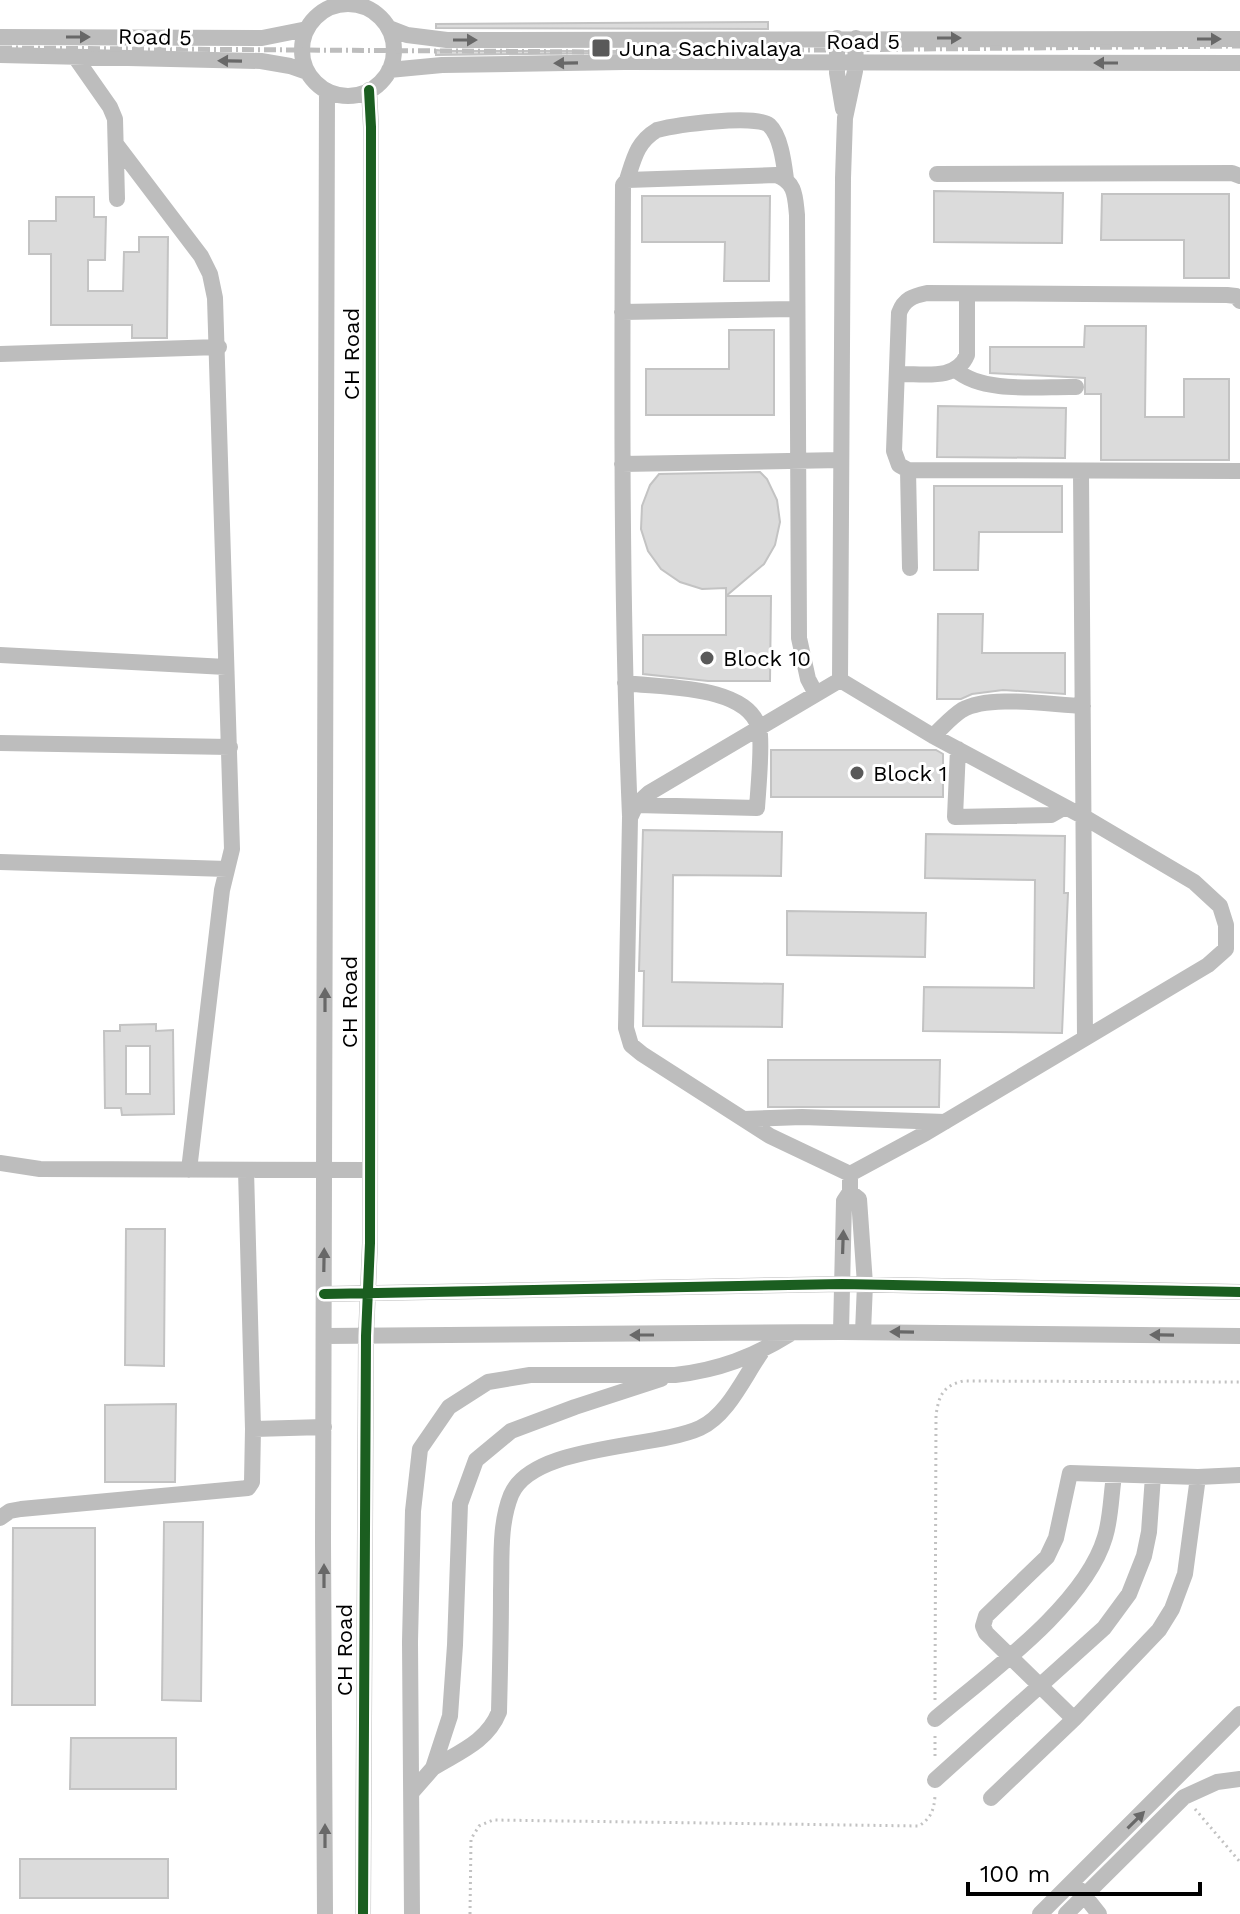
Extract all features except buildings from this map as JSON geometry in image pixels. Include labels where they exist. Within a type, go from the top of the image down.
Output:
[{"type":"street","points":[[374,0],[385,23],[394,42],[394,57],[381,82],[355,95],[341,95],[327,91],[307,72],[303,43],[307,29],[327,4],[355,4],[369,9],[385,23]]},
{"type":"street","name":"Road 5","points":[[385,23],[407,35],[447,40],[1240,39]]},
{"type":"street","name":"Road 5","points":[[0,37],[262,38],[307,29]]},
{"type":"street","points":[[837,38],[836,63],[845,118]]},
{"type":"street","points":[[840,680],[845,118],[855,63],[856,38]]},
{"type":"street","name":"Road 5","points":[[0,55],[261,61],[307,72]]},
{"type":"street","points":[[75,57],[115,119],[117,199]]},
{"type":"street","name":"Road 5","points":[[389,70],[442,65],[624,62],[1240,63]]},
{"type":"street","name":"CH Road","points":[[363,1914],[366,1336],[369,1293],[369,90]]},
{"type":"street","name":"CH Road","points":[[325,1914],[327,91]]},
{"type":"street","points":[[816,694],[808,679],[799,638],[795,194],[786,179],[773,131],[768,125],[750,120],[657,130],[639,145],[623,185],[625,683],[633,811],[626,1028],[631,1045],[770,1136],[850,1174]]},
{"type":"street","points":[[116,144],[201,256],[210,274],[215,298],[219,347],[233,829],[232,849],[222,890],[189,1170]]},
{"type":"street","points":[[937,174],[1232,173],[1240,176]]},
{"type":"street","points":[[627,180],[776,175],[786,179]]},
{"type":"street","points":[[1240,301],[1236,296],[1227,295],[927,293],[911,297],[902,304],[899,313],[894,451],[899,465],[908,470],[1240,471]]},
{"type":"street","points":[[897,374],[946,373],[963,364],[967,355],[967,294]]},
{"type":"street","points":[[622,312],[797,309]]},
{"type":"street","points":[[0,354],[219,347]]},
{"type":"street","points":[[956,370],[971,380],[989,384],[1076,387]]},
{"type":"street","points":[[622,464],[841,460]]},
{"type":"street","points":[[908,470],[910,568]]},
{"type":"street","points":[[1081,472],[1085,1037]]},
{"type":"street","points":[[0,655],[226,667]]},
{"type":"street","points":[[633,811],[649,793],[840,680]]},
{"type":"street","points":[[840,680],[933,736],[1084,817],[1194,882],[1220,906],[1226,925],[1226,949],[1208,965],[945,1122],[850,1174]]},
{"type":"street","points":[[625,683],[698,690],[732,699],[750,712],[759,728],[757,808],[633,811]]},
{"type":"street","points":[[933,736],[962,710],[977,705],[993,702],[1083,706]]},
{"type":"street","points":[[0,743],[230,747]]},
{"type":"street","points":[[958,749],[955,817],[1051,815],[1065,807]]},
{"type":"street","points":[[0,862],[227,869]]},
{"type":"street","points":[[744,1119],[802,1117],[945,1122]]},
{"type":"street","points":[[0,1163],[40,1169],[369,1170]]},
{"type":"street","points":[[0,1518],[10,1511],[21,1509],[248,1488],[252,1482],[253,1429],[246,1170]]},
{"type":"street","points":[[841,1332],[844,1201],[850,1192],[850,1174]]},
{"type":"street","points":[[850,1192],[859,1199],[865,1284],[863,1332]]},
{"type":"street","points":[[324,1294],[842,1284],[1240,1292]]},
{"type":"street","points":[[325,1336],[863,1332],[1240,1336]]},
{"type":"street","points":[[433,1768],[450,1716],[460,1504],[476,1460],[511,1431],[675,1375],[725,1367],[762,1352],[790,1334]]},
{"type":"street","points":[[412,1792],[433,1768],[484,1738],[499,1712],[503,1523],[512,1492],[534,1470],[561,1459],[680,1435],[701,1427],[719,1415],[762,1352]]},
{"type":"street","points":[[412,1914],[410,1642],[413,1511],[420,1449],[449,1407],[488,1382],[530,1375],[675,1375]]},
{"type":"street","points":[[253,1429],[324,1427]]},
{"type":"street","points":[[1074,1719],[1009,1657],[983,1626],[986,1616],[1047,1557],[1056,1538],[1070,1473],[1198,1477],[1240,1475]]},
{"type":"street","points":[[935,1719],[1009,1657],[1064,1605],[1088,1573],[1105,1537],[1114,1476]]},
{"type":"street","points":[[935,1780],[1104,1628],[1129,1594],[1144,1556],[1149,1532],[1153,1476]]},
{"type":"street","points":[[991,1798],[1074,1719],[1159,1630],[1172,1609],[1185,1574],[1198,1477]]},
{"type":"street","points":[[1049,1911],[1074,1881],[1240,1714]]},
{"type":"street","points":[[1066,1914],[1184,1797],[1217,1782],[1240,1779]]},
{"type":"street","points":[[1074,1881],[1099,1914]]},
{"type":"path","points":[[470,1914],[471,1839],[479,1826],[493,1820],[919,1826],[928,1820],[935,1808],[938,1397],[948,1385],[963,1381],[1240,1382]]},
{"type":"path","points":[[1184,1797],[1240,1862]]},
{"type":"railway","points":[[0,48],[602,52],[1240,46]]},
{"type":"cycle path","points":[[363,1914],[366,1336],[370,1243],[369,90]]},
{"type":"cycle path","points":[[324,1294],[842,1284],[1240,1292]]},
{"type":"place","name":"Juna Sachivalaya","points":[[601,48]]},
{"type":"place","name":"Block 10","points":[[707,658]]},
{"type":"place","name":"Block 1","points":[[857,773]]}]
